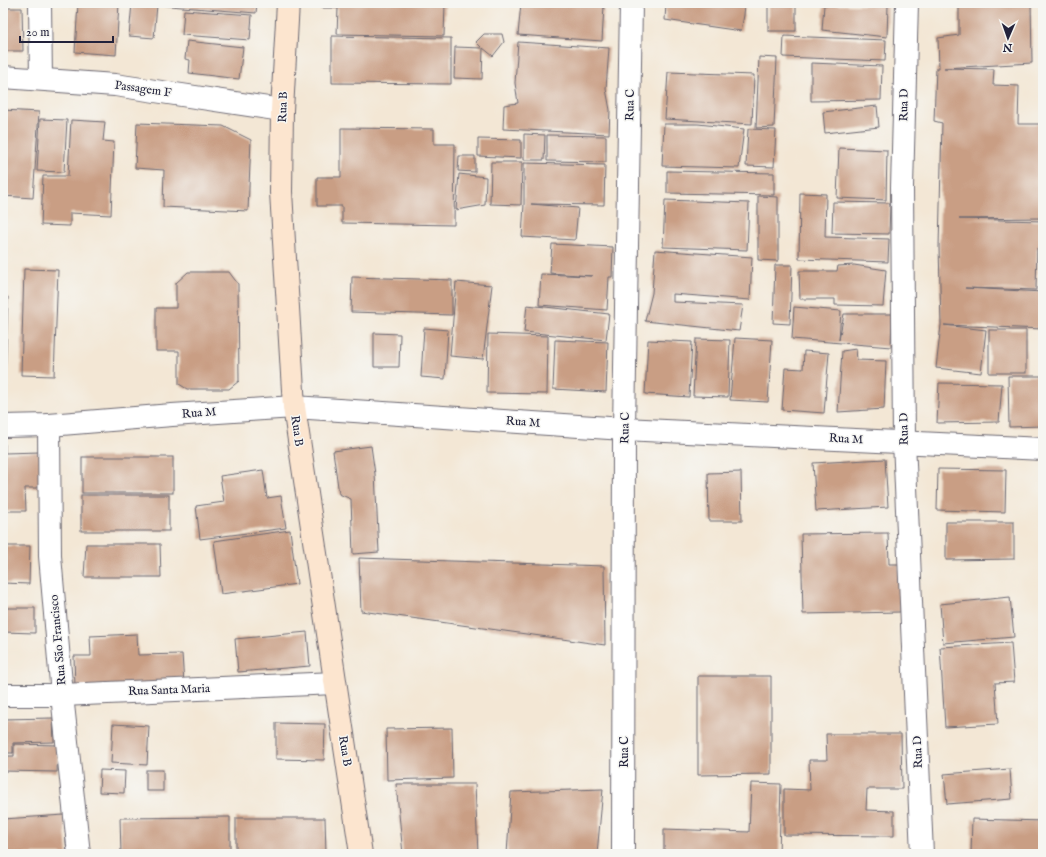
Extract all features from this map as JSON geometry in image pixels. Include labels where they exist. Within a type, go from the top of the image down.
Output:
[{"type":"street","points":[[40,3],[41,79]]},
{"type":"street","name":"Rua B","points":[[288,3],[282,110],[281,192],[294,407],[361,854]]},
{"type":"street","name":"Rua C","points":[[623,854],[624,429],[631,3]]},
{"type":"street","name":"Rua D","points":[[907,3],[902,187],[904,441],[922,854]]},
{"type":"street","name":"Passagem F","points":[[3,76],[115,85],[282,110]]},
{"type":"street","name":"Rua M","points":[[3,426],[49,425],[294,407],[624,429],[904,441],[1043,449]]},
{"type":"street","name":"Rua São Francisco","points":[[49,425],[50,556],[62,695],[79,854]]},
{"type":"street","name":"Rua Santa Maria","points":[[3,695],[62,695],[335,683]]},
{"type":"building","points":[[78,3],[119,3],[116,55],[75,52]]},
{"type":"building","points":[[132,3],[257,3],[256,13],[157,5],[154,38],[129,36]]},
{"type":"building","points":[[320,3],[445,3],[444,36],[337,34],[338,8],[320,8]]},
{"type":"building","points":[[521,3],[604,5],[602,41],[518,35]]},
{"type":"building","points":[[666,3],[745,3],[741,31],[665,20]]},
{"type":"building","points":[[768,3],[796,3],[796,31],[768,31]]},
{"type":"building","points":[[959,3],[1031,3],[1032,63],[944,68],[994,69],[993,85],[1019,86],[1018,124],[1043,124],[1043,218],[959,219],[1043,221],[1043,249],[1037,248],[1036,290],[965,288],[1043,292],[1043,329],[944,325],[986,330],[981,373],[936,368],[941,325],[939,247],[942,123],[934,121],[936,68],[939,68],[938,38],[959,35]]},
{"type":"building","points":[[824,5],[888,5],[887,37],[822,30]]},
{"type":"building","points":[[3,8],[22,8],[23,51],[3,51]]},
{"type":"building","points":[[184,10],[252,15],[250,40],[182,35]]},
{"type":"building","points":[[484,34],[502,34],[504,42],[493,56],[483,48],[482,79],[454,78],[455,47],[482,48],[476,42]]},
{"type":"building","points":[[332,36],[451,38],[451,84],[332,83]]},
{"type":"building","points":[[784,36],[886,40],[885,61],[783,57]]},
{"type":"building","points":[[187,41],[243,47],[239,79],[189,73],[190,60],[185,59]]},
{"type":"building","points":[[518,42],[609,48],[606,89],[610,110],[609,134],[503,129],[504,105],[518,103],[515,83]]},
{"type":"building","points":[[759,57],[777,58],[774,127],[756,128]]},
{"type":"building","points":[[811,63],[882,66],[881,100],[811,101]]},
{"type":"building","points":[[668,72],[754,75],[752,124],[665,119]]},
{"type":"building","points":[[877,106],[879,127],[825,133],[823,112]]},
{"type":"building","points":[[3,110],[39,112],[33,198],[3,196]]},
{"type":"building","points":[[40,119],[67,120],[64,172],[37,171]]},
{"type":"building","points":[[71,120],[105,122],[103,141],[114,142],[111,215],[70,213],[70,226],[41,225],[43,176],[68,176]]},
{"type":"building","points":[[137,123],[223,126],[251,140],[248,211],[163,207],[164,170],[135,168]]},
{"type":"building","points":[[664,124],[698,124],[744,129],[739,168],[662,166]]},
{"type":"building","points":[[341,128],[434,129],[434,144],[455,144],[454,225],[342,223],[342,206],[317,206],[317,177],[341,177]]},
{"type":"building","points":[[748,129],[776,130],[774,167],[746,166]]},
{"type":"building","points":[[524,134],[545,135],[544,160],[524,160]]},
{"type":"building","points":[[547,135],[606,136],[606,162],[547,161]]},
{"type":"building","points":[[478,139],[521,140],[521,158],[478,156]]},
{"type":"building","points":[[839,148],[887,150],[886,200],[837,198]]},
{"type":"building","points":[[459,156],[475,156],[475,172],[458,171]]},
{"type":"building","points":[[491,162],[522,162],[521,205],[490,204]]},
{"type":"building","points":[[524,163],[605,165],[604,205],[531,204],[578,208],[575,240],[522,237]]},
{"type":"building","points":[[667,171],[774,173],[774,195],[667,193]]},
{"type":"building","points":[[459,174],[486,177],[485,205],[456,210]]},
{"type":"building","points":[[800,193],[826,194],[825,237],[889,239],[888,262],[799,259]]},
{"type":"building","points":[[758,196],[778,197],[778,261],[758,260]]},
{"type":"building","points":[[665,200],[749,203],[747,250],[663,247]]},
{"type":"building","points":[[833,202],[890,203],[889,234],[832,233]]},
{"type":"building","points":[[552,244],[613,247],[612,277],[609,277],[607,310],[539,305],[541,274],[592,276],[550,273]]},
{"type":"building","points":[[655,250],[752,257],[750,300],[673,294],[673,302],[743,305],[739,331],[645,321],[652,293]]},
{"type":"building","points":[[775,265],[792,265],[790,324],[773,323]]},
{"type":"building","points":[[854,265],[886,270],[883,306],[835,305],[835,299],[800,299],[799,271],[837,271],[838,266]]},
{"type":"building","points":[[24,269],[58,270],[54,376],[21,375]]},
{"type":"building","points":[[188,272],[229,272],[238,284],[239,381],[229,389],[187,389],[179,384],[179,351],[156,351],[156,308],[176,308],[176,283]]},
{"type":"building","points":[[352,277],[452,280],[452,315],[351,312]]},
{"type":"building","points":[[456,282],[492,285],[483,359],[450,356]]},
{"type":"building","points":[[3,297],[8,297],[5,382],[3,382]]},
{"type":"building","points":[[527,305],[609,314],[606,340],[524,332]]},
{"type":"building","points":[[794,307],[841,311],[839,340],[844,314],[892,314],[891,347],[792,339]]},
{"type":"building","points":[[424,328],[448,330],[445,379],[421,377]]},
{"type":"building","points":[[989,330],[1026,330],[1026,373],[989,373]]},
{"type":"building","points":[[374,333],[400,334],[399,367],[374,367]]},
{"type":"building","points":[[488,334],[548,336],[547,394],[487,393]]},
{"type":"building","points":[[735,338],[772,340],[768,402],[730,400]]},
{"type":"building","points":[[696,339],[730,340],[728,397],[693,396]]},
{"type":"building","points":[[555,340],[608,342],[606,392],[553,389]]},
{"type":"building","points":[[648,340],[692,342],[689,397],[645,394]]},
{"type":"building","points":[[856,349],[857,360],[886,361],[884,409],[838,412],[842,351]]},
{"type":"building","points":[[804,351],[829,353],[824,413],[782,410],[785,368],[803,369]]},
{"type":"building","points":[[1008,376],[1043,376],[1043,426],[1009,427]]},
{"type":"building","points":[[939,383],[1002,384],[999,422],[937,423]]},
{"type":"building","points":[[3,444],[5,444],[5,453],[40,452],[40,488],[25,488],[26,511],[3,511]]},
{"type":"building","points":[[371,446],[375,474],[379,552],[353,554],[351,499],[339,494],[333,451]]},
{"type":"building","points":[[82,457],[173,457],[173,493],[82,493]]},
{"type":"building","points":[[885,459],[888,507],[816,511],[813,463]]},
{"type":"building","points":[[938,469],[1006,470],[1005,512],[937,510]]},
{"type":"building","points":[[263,470],[267,498],[281,496],[286,528],[200,539],[196,506],[224,502],[220,476]]},
{"type":"building","points":[[741,472],[742,521],[709,521],[708,473]]},
{"type":"building","points":[[81,495],[169,495],[169,531],[81,531]]},
{"type":"building","points":[[946,522],[1014,522],[1014,559],[946,560]]},
{"type":"building","points":[[290,530],[297,584],[221,594],[214,541]]},
{"type":"building","points":[[888,533],[889,564],[899,564],[900,612],[803,614],[801,534]]},
{"type":"building","points":[[86,544],[160,544],[161,577],[84,577]]},
{"type":"building","points":[[3,546],[30,546],[29,584],[3,583]]},
{"type":"building","points":[[359,558],[604,566],[605,645],[361,611]]},
{"type":"building","points":[[1010,597],[1014,637],[943,643],[940,604]]},
{"type":"building","points":[[3,608],[35,608],[35,633],[3,632]]},
{"type":"building","points":[[307,632],[310,666],[238,672],[235,639]]},
{"type":"building","points":[[137,634],[138,655],[182,654],[184,684],[75,688],[74,656],[91,656],[90,636]]},
{"type":"building","points":[[1011,643],[1014,682],[995,683],[998,724],[945,727],[940,647]]},
{"type":"building","points":[[698,676],[771,676],[771,774],[698,775]]},
{"type":"building","points":[[53,718],[54,742],[13,743],[13,753],[3,753],[3,719]]},
{"type":"building","points":[[276,723],[325,724],[324,760],[276,759]]},
{"type":"building","points":[[113,724],[149,726],[147,765],[111,763]]},
{"type":"building","points":[[452,728],[453,778],[387,780],[386,729]]},
{"type":"building","points":[[826,734],[901,734],[902,789],[867,789],[866,810],[894,811],[894,836],[784,835],[784,789],[810,790],[809,760],[827,760]]},
{"type":"building","points":[[14,744],[58,745],[57,772],[3,771],[3,756],[14,756]]},
{"type":"building","points":[[1010,769],[1012,799],[947,804],[944,774]]},
{"type":"building","points":[[100,770],[125,771],[124,793],[99,792]]},
{"type":"building","points":[[146,770],[163,770],[163,791],[146,791]]},
{"type":"building","points":[[751,783],[781,784],[779,854],[664,854],[664,829],[749,832]]},
{"type":"building","points":[[396,784],[475,784],[478,854],[403,854]]},
{"type":"building","points":[[603,789],[597,854],[507,854],[511,792]]},
{"type":"building","points":[[64,815],[67,854],[3,854],[3,819]]},
{"type":"building","points":[[230,817],[230,854],[121,854],[120,818]]},
{"type":"building","points":[[236,818],[325,818],[326,854],[236,854]]},
{"type":"building","points":[[972,819],[1043,821],[1043,854],[971,854]]}]
